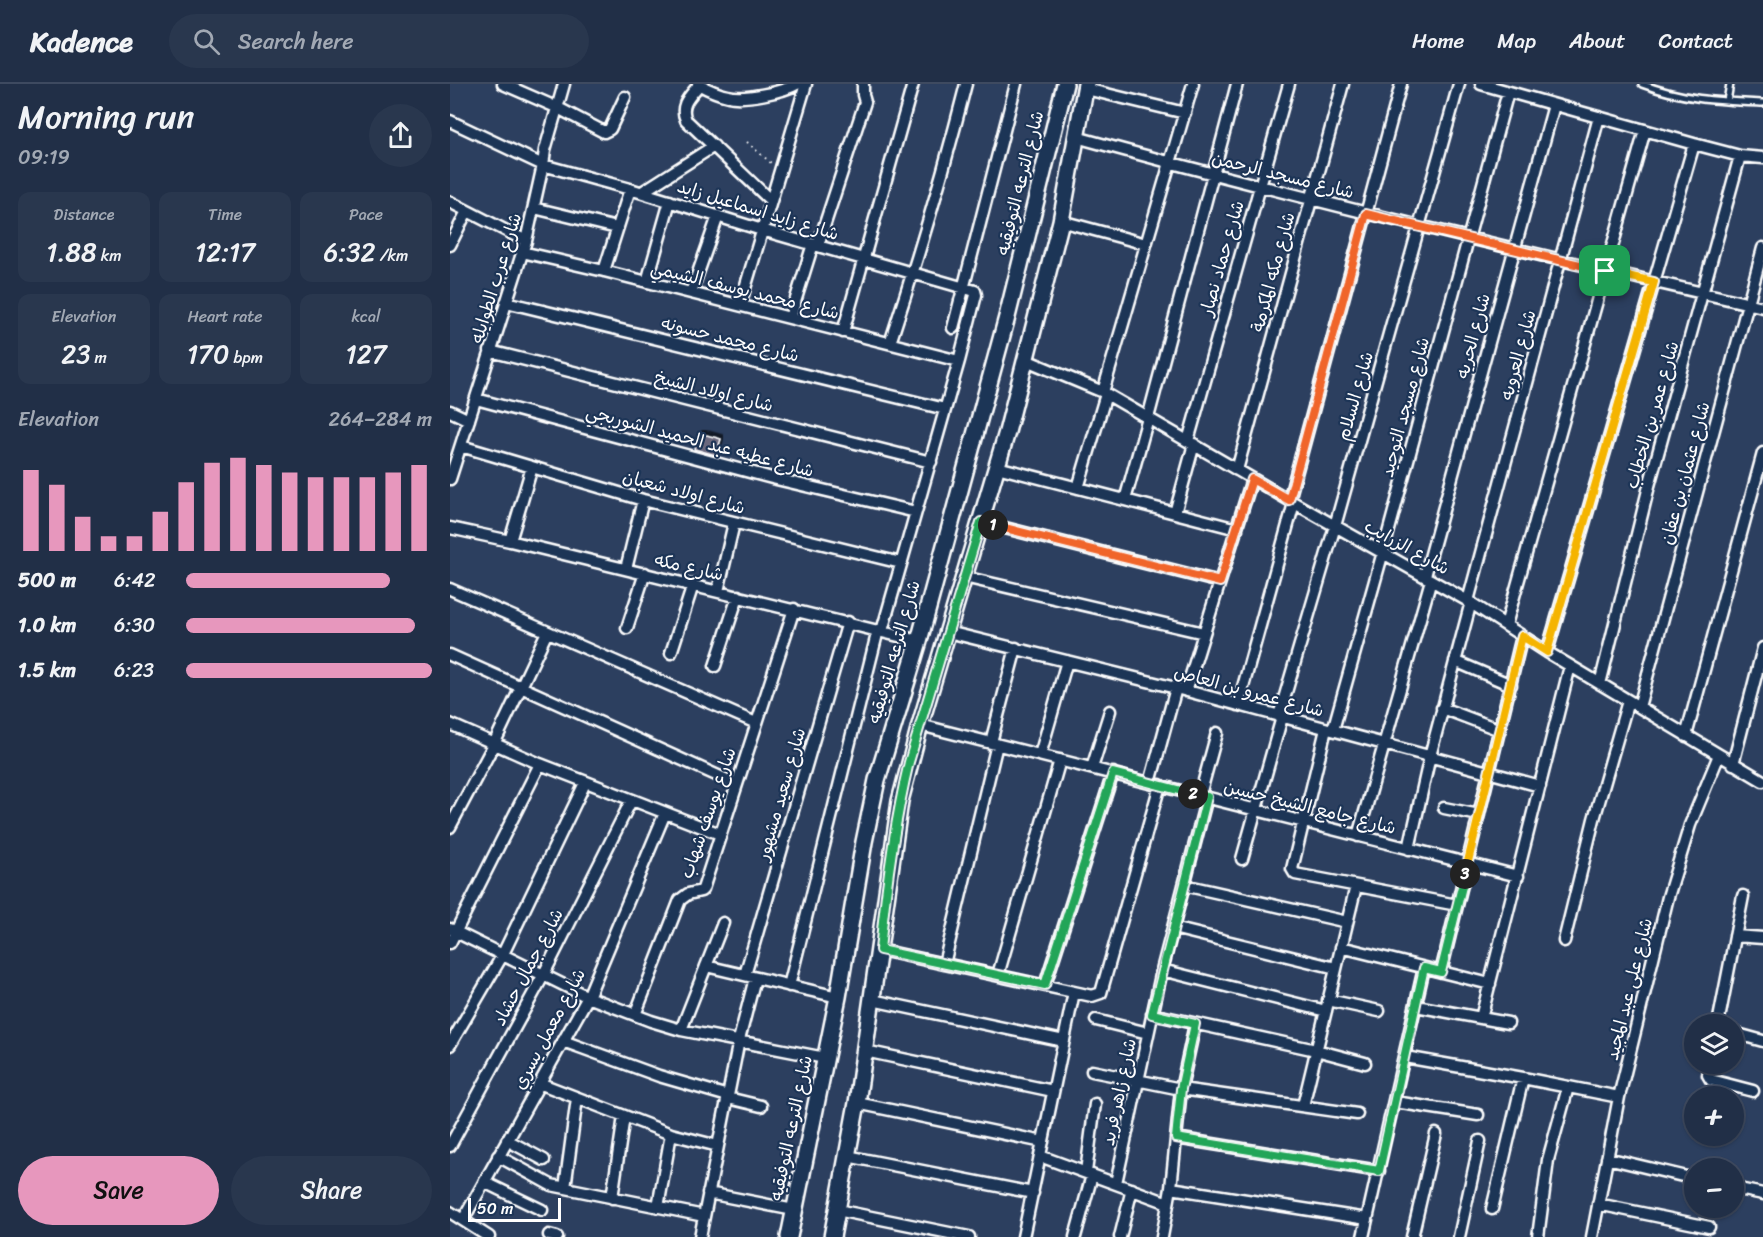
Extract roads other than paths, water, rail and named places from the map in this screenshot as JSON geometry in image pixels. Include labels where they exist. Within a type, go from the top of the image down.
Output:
[{"type":"main road","name":"شارع الترعه التوفيقيه","points":[[789,1237],[838,997],[864,842],[877,780],[919,640],[1007,317],[1065,84]]},
{"type":"main road","points":[[832,1237],[857,1103],[900,801],[920,724],[981,522],[1026,360],[1061,221],[1086,86]]},
{"type":"street","points":[[503,84],[606,132],[610,129],[625,97]]},
{"type":"street","name":"شارع عرب الطوايله","points":[[450,479],[526,241],[545,150],[564,84]]},
{"type":"street","points":[[771,201],[686,120],[683,108],[701,85],[729,96],[738,97],[774,93],[797,84]]},
{"type":"street","points":[[740,306],[806,84]]},
{"type":"street","points":[[790,318],[865,102],[862,94],[863,84]]},
{"type":"street","points":[[843,332],[913,84]]},
{"type":"street","points":[[890,343],[913,273],[966,84]]},
{"type":"street","points":[[953,328],[1016,84]]},
{"type":"street","points":[[1078,488],[1193,84]]},
{"type":"street","points":[[1125,500],[1237,84]]},
{"type":"street","name":"شارع حماد نصار","points":[[1175,513],[1191,443],[1259,187],[1290,84]]},
{"type":"street","name":"شارع مكه المكرمة","points":[[1237,470],[1342,84]]},
{"type":"street","points":[[1238,705],[1401,84]]},
{"type":"street","name":"شارع السلام","points":[[1242,859],[1459,84]]},
{"type":"street","points":[[1481,84],[1694,144],[1740,156],[1763,158]]},
{"type":"street","points":[[1086,86],[1185,113]]},
{"type":"street","name":"شارع مسجد التوحيد","points":[[1356,886],[1295,874],[1292,869],[1303,822],[1383,552],[1508,92]]},
{"type":"street","name":"شارع الحريه","points":[[1358,836],[1385,744],[1514,249],[1554,105]]},
{"type":"street","name":"شارع العروبه","points":[[1410,849],[1430,756],[1469,601],[1599,117]]},
{"type":"street","name":"شارع زايد اسماعيل زايد","points":[[450,121],[543,165],[642,192],[762,230],[964,286]]},
{"type":"street","points":[[1506,625],[1645,130]]},
{"type":"street","name":"شارع مسجد الرحمن","points":[[1076,137],[1366,214],[1763,307]]},
{"type":"street","points":[[1547,652],[1694,144]]},
{"type":"street","points":[[642,192],[714,146]]},
{"type":"street","name":"شارع عمر بن الخطاب","points":[[1600,684],[1648,486],[1740,156]]},
{"type":"street","points":[[604,271],[630,189]]},
{"type":"street","points":[[647,282],[670,201]]},
{"type":"street","points":[[450,202],[526,241]]},
{"type":"street","points":[[534,208],[617,228]]},
{"type":"street","points":[[450,245],[467,211]]},
{"type":"street","points":[[691,293],[718,216]]},
{"type":"street","points":[[1061,221],[1146,244]]},
{"type":"street","name":"شارع عثمان بن عفان","points":[[1638,707],[1763,248]]},
{"type":"street","name":"شارع محمد يوسف الشيمي","points":[[522,252],[959,361]]},
{"type":"street","points":[[789,986],[880,630],[916,513],[976,293],[964,286]]},
{"type":"street","name":"شارع محمد حسونه","points":[[506,302],[945,410]]},
{"type":"street","name":"شارع اولاد الشيخ","points":[[490,351],[930,462]]},
{"type":"street","name":"شارع الزرايب","points":[[1026,360],[1105,393],[1291,502],[1469,601],[1547,652],[1763,781]]},
{"type":"street","name":"شارع عطيه عبد الحميد الشوربجي","points":[[476,399],[772,478],[916,513]]},
{"type":"street","points":[[450,411],[469,420]]},
{"type":"street","name":"شارع اولاد شعبان","points":[[460,446],[643,500],[901,563]]},
{"type":"street","points":[[1686,736],[1763,453]]},
{"type":"street","points":[[510,541],[532,467]]},
{"type":"street","points":[[997,467],[1237,529]]},
{"type":"street","points":[[880,950],[1092,996],[1101,993],[1181,689],[1204,633],[1252,479]]},
{"type":"street","points":[[627,569],[643,500]]},
{"type":"street","points":[[981,522],[1220,582]]},
{"type":"street","points":[[718,591],[734,523]]},
{"type":"street","name":"شارع مكه","points":[[450,528],[919,640]]},
{"type":"street","points":[[627,628],[645,573]]},
{"type":"street","points":[[964,577],[1204,633]]},
{"type":"street","points":[[671,653],[693,585]]},
{"type":"street","points":[[450,589],[756,723]]},
{"type":"street","points":[[715,666],[738,596]]},
{"type":"street","name":"شارع يوسف شهاب","points":[[635,1015],[680,900],[683,896],[701,891],[703,888],[794,609]]},
{"type":"street","name":"شارع سعيد مشهور","points":[[700,1237],[750,977],[848,622]]},
{"type":"street","points":[[450,827],[494,744],[547,632]]},
{"type":"street","name":"شارع عمرو بن العاص","points":[[948,632],[1181,689],[1540,786]]},
{"type":"street","points":[[1441,972],[1522,636]]},
{"type":"street","points":[[944,963],[1016,648]]},
{"type":"street","points":[[1733,764],[1763,648]]},
{"type":"street","points":[[450,655],[736,784]]},
{"type":"street","points":[[1040,755],[1067,661]]},
{"type":"street","points":[[1455,661],[1511,685]]},
{"type":"street","points":[[1481,1018],[1570,666]]},
{"type":"street","points":[[1564,941],[1594,819],[1628,701]]},
{"type":"street","points":[[1442,708],[1500,730]]},
{"type":"street","points":[[1092,768],[1110,711]]},
{"type":"street","name":"شارع جامع الشيخ حسين","points":[[920,724],[1518,876]]},
{"type":"street","points":[[451,728],[585,783],[720,834]]},
{"type":"street","name":"شارع زاهر فريد","points":[[1116,1184],[1152,1014],[1184,885],[1217,733]]},
{"type":"street","name":"شارع على عبد المجيد","points":[[1592,1237],[1619,1097],[1678,860],[1703,789],[1719,755]]},
{"type":"street","points":[[998,975],[1060,760]]},
{"type":"street","points":[[450,943],[453,931],[540,764]]},
{"type":"street","points":[[1045,985],[1113,773]]},
{"type":"street","points":[[450,1044],[502,956],[585,783]]},
{"type":"street","name":"شارع جمال حشاد","points":[[450,1146],[543,976],[631,801]]},
{"type":"street","points":[[1444,808],[1479,816]]},
{"type":"street","name":"شارع معمل يسري","points":[[463,1220],[588,997],[665,813]]},
{"type":"street","points":[[1184,885],[1347,922]]},
{"type":"street","points":[[1303,1106],[1356,886],[1457,905]]},
{"type":"street","points":[[1720,1014],[1743,896]]},
{"type":"street","points":[[681,1030],[723,923]]},
{"type":"street","points":[[1173,928],[1336,968]]},
{"type":"street","points":[[453,931],[588,997],[635,1015],[681,1030],[825,1058]]},
{"type":"street","points":[[1735,936],[1763,938]]},
{"type":"street","points":[[1341,947],[1490,984]]},
{"type":"street","points":[[706,966],[838,997]]},
{"type":"street","points":[[1364,1237],[1424,968]]},
{"type":"street","points":[[1162,970],[1327,1005],[1378,1011]]},
{"type":"street","points":[[1023,1237],[1074,992]]},
{"type":"street","points":[[872,1000],[1064,1041]]},
{"type":"street","points":[[1416,1006],[1508,1023]]},
{"type":"street","points":[[1152,1014],[1365,1063]]},
{"type":"street","points":[[1096,1020],[1148,1033]]},
{"type":"street","points":[[1162,1237],[1171,1188],[1181,1089],[1195,1024]]},
{"type":"street","points":[[1744,1036],[1763,1041]]},
{"type":"street","points":[[563,1041],[659,1076],[761,1106]]},
{"type":"street","points":[[865,1051],[1053,1091]]},
{"type":"street","points":[[1405,1057],[1619,1097]]},
{"type":"street","points":[[1092,1071],[1181,1089],[1357,1114]]},
{"type":"street","points":[[1708,1074],[1711,1080],[1753,1091]]},
{"type":"street","points":[[1492,1209],[1523,1078]]},
{"type":"street","points":[[539,1083],[671,1134],[718,1146]]},
{"type":"street","points":[[1538,1237],[1548,1160],[1568,1087]]},
{"type":"street","points":[[565,1188],[577,1098]]},
{"type":"street","points":[[1395,1102],[1478,1115]]},
{"type":"street","points":[[857,1103],[1043,1142]]},
{"type":"street","points":[[1075,1237],[1089,1173],[1095,1104]]},
{"type":"street","points":[[612,1198],[624,1116]]},
{"type":"street","points":[[658,1207],[671,1134]]},
{"type":"street","points":[[1412,1237],[1436,1134]]},
{"type":"street","points":[[1176,1138],[1379,1171]]},
{"type":"street","points":[[507,1140],[544,1160]]},
{"type":"street","points":[[1459,1237],[1480,1141]]},
{"type":"street","points":[[498,1156],[544,1183],[704,1216]]},
{"type":"street","points":[[847,1156],[1033,1193]]},
{"type":"street","points":[[1041,1156],[1168,1203]]},
{"type":"street","points":[[1607,1158],[1684,1176]]},
{"type":"street","points":[[484,1182],[542,1210]]},
{"type":"street","points":[[1171,1188],[1367,1220]]},
{"type":"street","points":[[1120,1237],[1132,1189]]},
{"type":"street","points":[[1744,1190],[1763,1194]]},
{"type":"street","points":[[708,1193],[794,1210]]},
{"type":"street","points":[[1598,1204],[1709,1227]]},
{"type":"street","points":[[837,1210],[969,1237]]},
{"type":"street","points":[[450,1212],[489,1237]]},
{"type":"lane","points":[[1642,84],[1677,95],[1704,100],[1763,103]]},
{"type":"lane","points":[[1727,101],[1730,84]]}]
